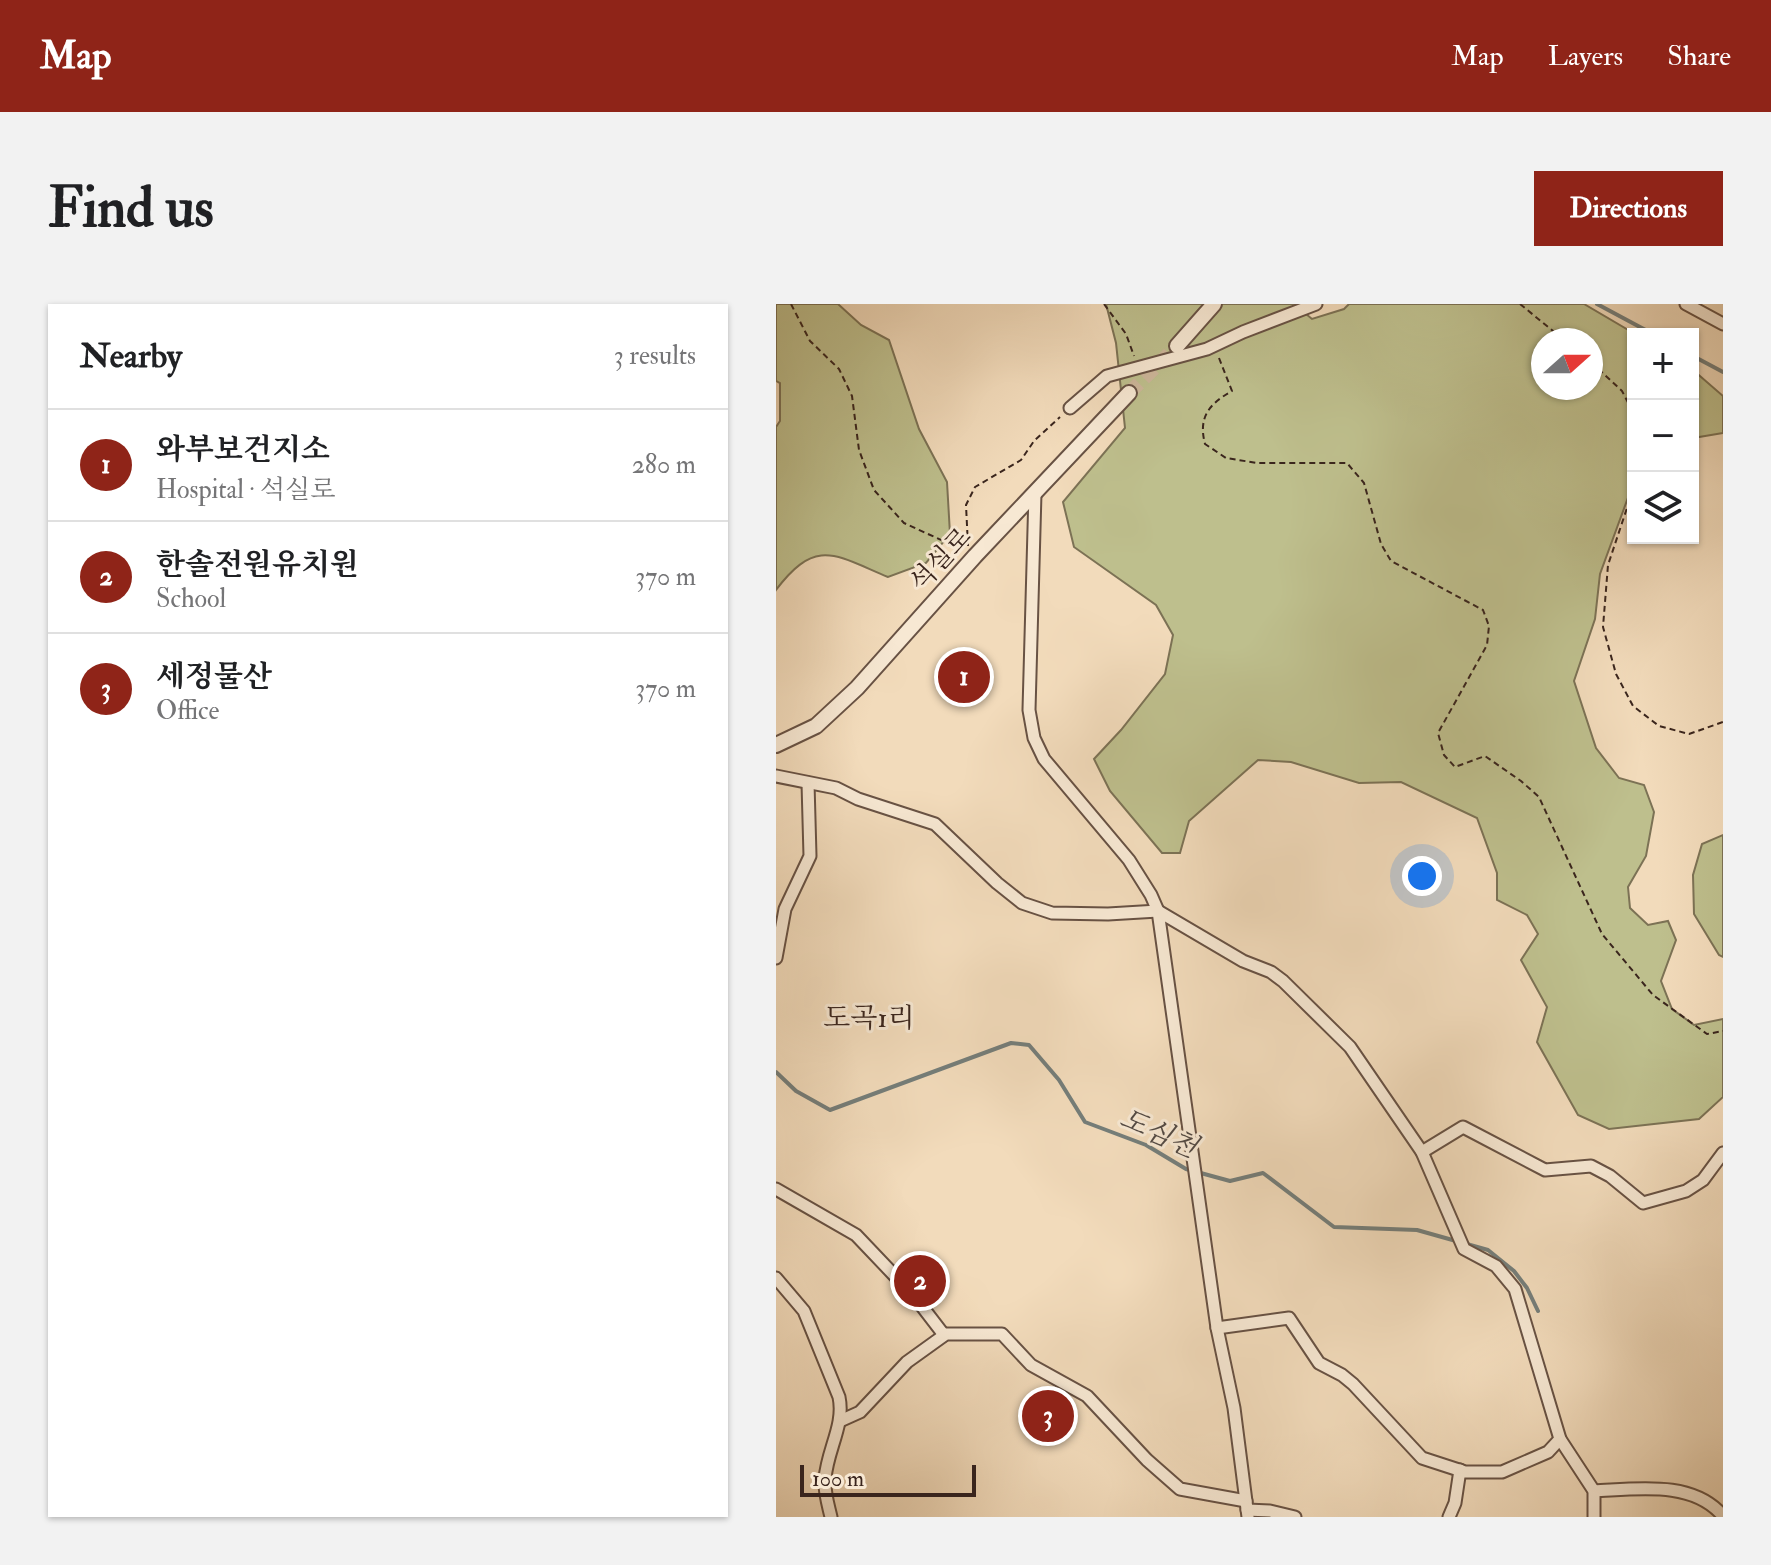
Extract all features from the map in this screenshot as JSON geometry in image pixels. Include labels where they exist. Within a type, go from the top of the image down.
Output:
[{"type":"street","points":[[1177,346],[1214,304]]},
{"type":"street","points":[[1070,408],[1107,376],[1215,346],[1316,304]]},
{"type":"street","points":[[1686,304],[1723,324]]},
{"type":"street","name":"석실로","points":[[776,745],[816,726],[857,688],[975,556],[1129,393]]},
{"type":"street","points":[[1035,493],[1029,710],[1034,738],[1044,759],[1129,860],[1158,911],[1217,1328],[1234,1408],[1247,1510]]},
{"type":"street","points":[[776,776],[836,788],[858,799],[935,824],[1022,903],[1052,913],[1158,911],[1283,981],[1350,1047],[1422,1152],[1464,1249],[1496,1266],[1515,1289],[1560,1439],[1594,1491],[1594,1517]]},
{"type":"street","points":[[776,958],[785,909],[810,856],[808,783]]},
{"type":"street","points":[[1422,1152],[1463,1127],[1545,1170],[1591,1166],[1610,1176],[1643,1203],[1686,1191],[1703,1180],[1723,1153]]},
{"type":"street","points":[[776,1189],[856,1235],[914,1296],[944,1335]]},
{"type":"street","points":[[776,1278],[804,1311],[842,1410],[824,1479],[831,1517]]},
{"type":"street","points":[[1217,1328],[1289,1318],[1319,1363],[1353,1384],[1422,1458],[1460,1470],[1502,1472],[1548,1452],[1560,1439]]},
{"type":"street","points":[[840,1421],[860,1412],[907,1362],[944,1335],[1002,1334],[1031,1365],[1087,1396],[1147,1460],[1180,1489],[1247,1510],[1295,1517]]},
{"type":"street","points":[[1449,1517],[1455,1503],[1460,1470]]},
{"type":"street","points":[[1594,1491],[1651,1488],[1696,1495],[1712,1503],[1723,1516]]},
{"type":"path","points":[[791,304],[810,341],[839,369],[852,396],[859,450],[874,490],[904,523],[975,556]]},
{"type":"path","points":[[1104,304],[1126,334],[1139,368]]},
{"type":"path","points":[[1520,304],[1549,328]]},
{"type":"path","points":[[1215,346],[1232,391],[1217,400],[1205,413],[1201,428],[1205,444],[1226,458],[1257,463],[1347,463],[1364,483],[1381,544],[1391,561],[1483,610],[1489,626],[1487,645],[1438,733],[1444,755],[1455,767],[1485,756],[1539,797],[1602,934],[1653,995],[1707,1034],[1723,1031]]},
{"type":"path","points":[[1603,373],[1622,391],[1627,401]]},
{"type":"path","points":[[975,556],[967,544],[966,505],[975,487],[1021,460],[1034,441],[1070,408]]},
{"type":"path","points":[[1627,508],[1608,565],[1603,627],[1616,674],[1633,706],[1659,726],[1689,734],[1723,722]]},
{"type":"green space","points":[[776,304],[838,304],[861,325],[889,340],[919,429],[947,482],[950,534],[926,563],[888,577],[840,557],[815,557],[790,573],[776,590],[776,427],[780,421],[780,383],[776,381]]},
{"type":"green space","points":[[1106,304],[1294,304],[1312,319],[1344,309],[1349,304],[1584,304],[1627,329],[1627,500],[1600,574],[1595,619],[1574,681],[1596,748],[1619,778],[1644,785],[1654,812],[1646,856],[1628,887],[1630,908],[1648,925],[1668,921],[1676,940],[1661,981],[1672,1009],[1694,1025],[1723,1019],[1723,1097],[1699,1119],[1609,1129],[1578,1115],[1537,1042],[1547,1007],[1521,960],[1538,934],[1527,915],[1497,900],[1497,873],[1477,818],[1401,782],[1359,783],[1291,762],[1258,760],[1189,821],[1180,853],[1162,853],[1110,791],[1094,759],[1165,674],[1173,635],[1156,605],[1074,547],[1063,502],[1125,428],[1116,343]]},
{"type":"green space","points":[[1699,375],[1723,396],[1723,433],[1699,437]]},
{"type":"green space","points":[[1723,835],[1723,957],[1694,914],[1693,875],[1702,844]]},
{"type":"waterway","points":[[1597,304],[1642,328]]},
{"type":"waterway","points":[[1699,359],[1723,372]]},
{"type":"waterway","name":"도심천","points":[[776,1072],[796,1091],[830,1110],[1011,1043],[1029,1045],[1059,1080],[1085,1122],[1146,1145],[1186,1169],[1230,1181],[1263,1173],[1334,1227],[1417,1230],[1488,1250],[1514,1271],[1527,1288],[1538,1311]]},
{"type":"tunnel","points":[[1129,393],[1177,346]]},
{"type":"place","name":"와부보건지소","points":[[964,677]]},
{"type":"place","name":"한솔전원유치원","points":[[920,1281]]},
{"type":"place","name":"세정물산","points":[[1048,1416]]},
{"type":"district","name":"도곡1리","points":[[869,1017]]}]
